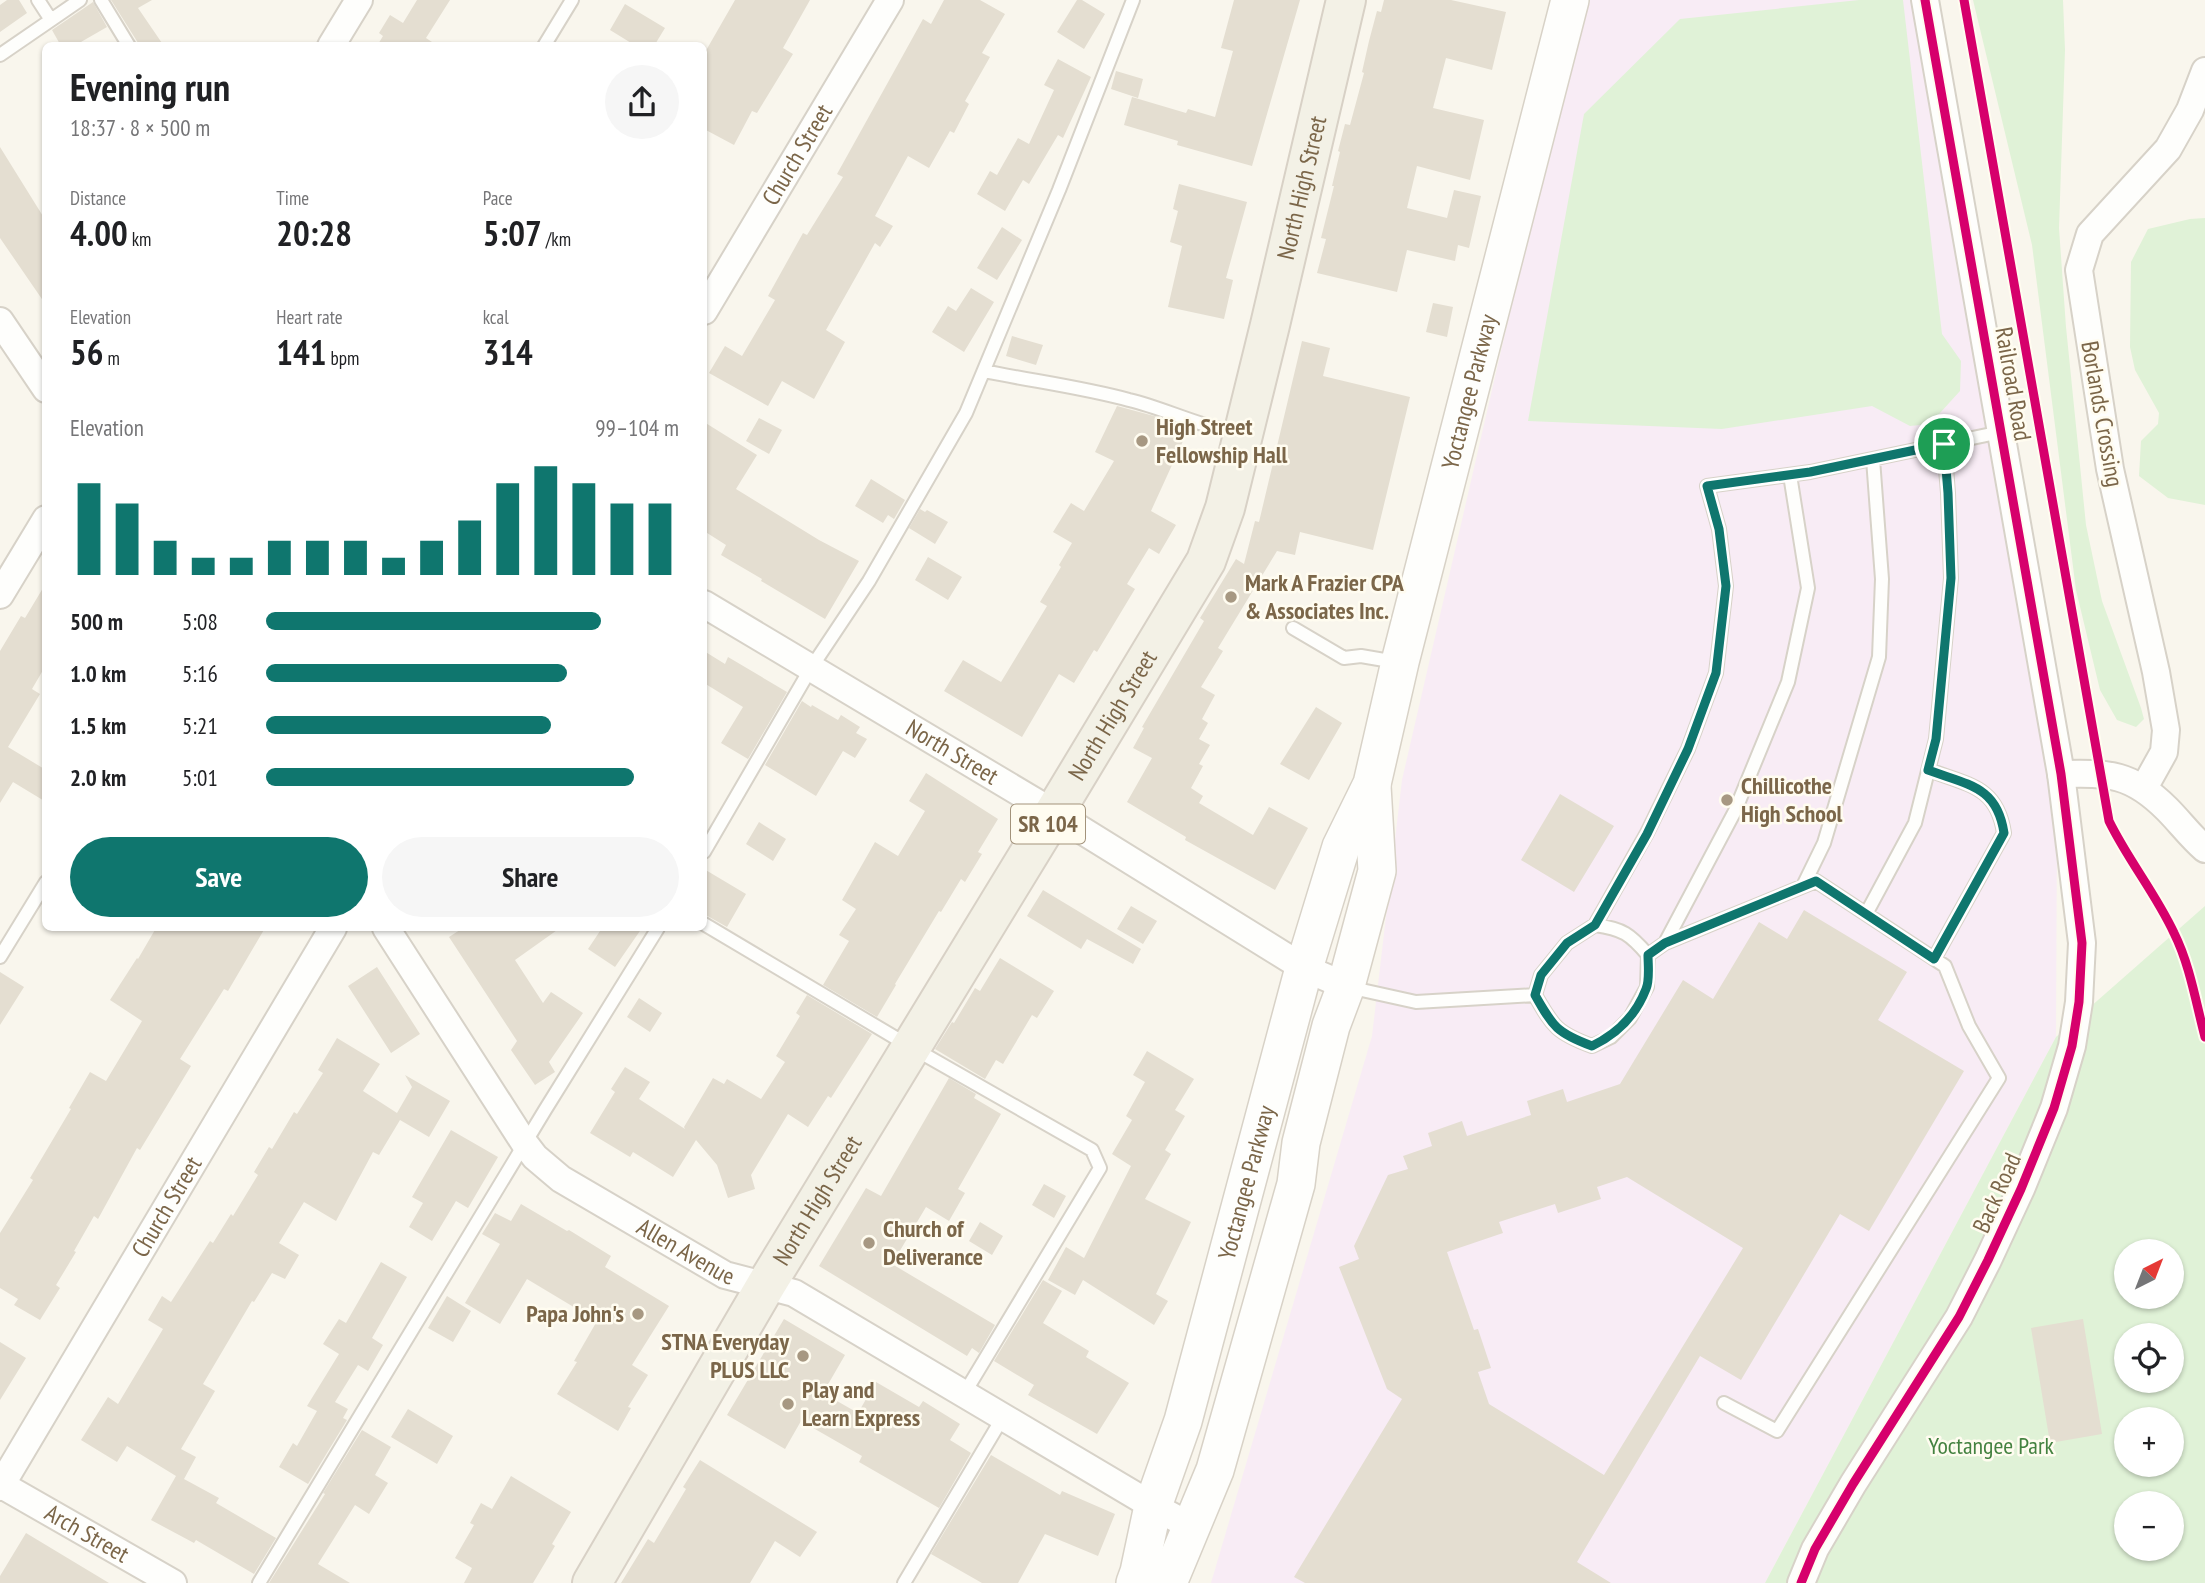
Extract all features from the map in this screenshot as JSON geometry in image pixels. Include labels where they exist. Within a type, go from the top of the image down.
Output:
[{"type":"main road","name":"North High Street","points":[[592,1583],[765,1285],[1206,561],[1225,508],[1346,0]]},
{"type":"street","points":[[333,42],[359,0]]},
{"type":"street","name":"Church Street","points":[[707,304],[715,284],[890,0]]},
{"type":"street","name":"Yoctangee Parkway","points":[[1135,1583],[1153,1506],[1182,1422],[1304,968],[1341,847],[1372,784],[1400,662],[1570,0]]},
{"type":"street","name":"Railroad Road","points":[[1925,0],[2061,774]]},
{"type":"street","name":"Borlands Crossing","points":[[2144,788],[2164,752],[2165,730],[2156,671],[2110,469],[2079,270],[2090,234],[2168,149],[2190,110],[2205,71]]},
{"type":"street","points":[[0,321],[42,383]]},
{"type":"street","points":[[0,595],[42,526]]},
{"type":"street","name":"North Street","points":[[707,606],[1054,813],[1304,968],[1346,986]]},
{"type":"street","points":[[2061,774],[2100,773],[2123,778],[2144,788],[2168,809],[2205,849]]},
{"type":"street","name":"Back Road","points":[[1801,1583],[1815,1549],[1853,1484],[1959,1317],[2021,1189],[2054,1108],[2072,1046],[2079,1002],[2081,943],[2061,774]]},
{"type":"street","name":"Yoctangee Parkway","points":[[1168,1583],[1214,1470],[1296,1184],[1301,1143],[1331,1026],[1346,986],[1377,871],[1372,784]]},
{"type":"street","name":"Church Street","points":[[0,1485],[331,931]]},
{"type":"street","name":"Allen Avenue","points":[[388,931],[525,1144],[535,1157],[561,1179],[724,1275],[794,1293],[1192,1527]]},
{"type":"street","name":"Arch Street","points":[[0,1485],[173,1583]]},
{"type":"lane","points":[[37,0],[51,20]]},
{"type":"lane","points":[[0,55],[80,0]]},
{"type":"lane","points":[[102,0],[127,42]]},
{"type":"lane","points":[[546,42],[572,0]]},
{"type":"lane","points":[[707,847],[811,668],[869,581],[967,413],[1059,190],[1133,0]]},
{"type":"lane","points":[[984,371],[1128,399],[1213,429],[1243,433]]},
{"type":"lane","points":[[1595,925],[1613,928],[1632,937],[1648,955],[1647,987],[1630,1018],[1611,1037],[1592,1046],[1566,1036],[1548,1019],[1535,995],[1541,975],[1567,943],[1595,925],[1647,834],[1688,749],[1716,673],[1726,586],[1719,529],[1707,486],[1790,475],[2002,432]]},
{"type":"lane","points":[[1866,914],[1915,823],[1936,739],[1951,578],[1944,444]]},
{"type":"lane","points":[[1803,886],[1824,843],[1880,657],[1882,579],[1873,459]]},
{"type":"lane","points":[[1665,943],[1735,811],[1788,682],[1808,588],[1790,475]]},
{"type":"lane","points":[[1293,628],[1345,659],[1361,656],[1400,662]]},
{"type":"lane","points":[[1928,770],[1978,789],[1989,796],[2001,814],[2004,833],[1934,959]]},
{"type":"lane","points":[[1648,955],[1665,943],[1816,881],[1945,966],[1969,1026],[1999,1078],[1777,1431],[1724,1403]]},
{"type":"lane","points":[[0,957],[42,889]]},
{"type":"lane","points":[[707,926],[1092,1150],[1100,1168],[964,1394]]},
{"type":"lane","points":[[260,1583],[656,931]]},
{"type":"lane","points":[[1346,986],[1416,1002],[1535,995]]},
{"type":"lane","points":[[904,1583],[1003,1417]]},
{"type":"shaded area","name":"Chillicothe High School","points":[[1582,0],[1913,0],[2057,821],[2056,1037],[1765,1583],[1211,1583],[1372,1036],[1402,780]]},
{"type":"green space","points":[[1859,0],[1903,0],[1942,334],[1961,361],[1960,391],[1930,424],[1910,426],[1872,406],[1722,429],[1528,421],[1584,114],[1680,19]]},
{"type":"green space","points":[[1973,0],[2063,0],[2065,50],[2059,228],[2066,327],[2086,525],[2102,601],[2144,719],[2136,727],[2117,720],[2100,690],[2076,590],[2032,245]]},
{"type":"green space","points":[[2205,218],[2205,505],[2168,498],[2139,476],[2141,441],[2158,424],[2159,413],[2135,370],[2130,347],[2131,262],[2148,229]]},
{"type":"green space","name":"Yoctangee Park","points":[[2205,906],[2205,1583],[1765,1583],[2056,1037]]},
{"type":"building","points":[[7,0],[19,0],[27,13],[0,32],[0,5]]},
{"type":"building","points":[[111,0],[152,0],[138,8],[161,42],[137,42]]},
{"type":"building","points":[[417,0],[450,0],[426,38],[432,42],[379,42],[383,36],[379,33],[390,15],[403,23]]},
{"type":"building","points":[[735,0],[810,0],[783,48],[793,54],[757,113],[752,111],[734,145],[707,131],[707,49]]},
{"type":"building","points":[[944,0],[980,0],[1005,14],[982,53],[990,57],[965,101],[969,104],[954,133],[950,131],[929,168],[908,156],[875,216],[893,226],[880,247],[875,243],[826,330],[845,342],[814,399],[782,381],[768,406],[709,373],[725,346],[742,356],[775,300],[768,296],[803,233],[807,235],[843,177],[837,174],[923,19],[931,24]]},
{"type":"building","points":[[1077,0],[1082,0],[1105,14],[1084,49],[1057,32]]},
{"type":"building","points":[[1234,0],[1300,0],[1252,166],[1177,145],[1178,141],[1124,125],[1132,97],[1186,113],[1188,109],[1215,117],[1233,51],[1221,48]]},
{"type":"building","points":[[1384,0],[1451,0],[1506,12],[1492,70],[1446,58],[1433,108],[1484,120],[1470,180],[1417,166],[1407,208],[1447,218],[1454,190],[1481,196],[1469,248],[1458,245],[1455,261],[1407,250],[1397,292],[1317,273],[1326,239],[1321,238],[1334,186],[1340,152],[1338,151],[1345,124],[1350,125],[1377,11],[1381,12]]},
{"type":"building","points":[[93,2],[107,27],[81,42],[59,42],[52,30]]},
{"type":"building","points":[[625,4],[665,28],[656,42],[630,42],[610,30]]},
{"type":"building","points":[[1058,59],[1091,77],[1063,138],[1058,135],[1029,184],[1023,180],[1005,211],[977,194],[990,171],[997,175],[1018,138],[1029,144],[1054,90],[1044,85]]},
{"type":"building","points":[[1116,71],[1143,79],[1138,98],[1111,89]]},
{"type":"building","points":[[0,147],[42,215],[42,299],[0,238]]},
{"type":"building","points":[[1179,184],[1247,202],[1226,278],[1233,280],[1224,319],[1168,307],[1182,246],[1170,242],[1178,211],[1173,209]]},
{"type":"building","points":[[1002,227],[1022,240],[997,280],[977,268]]},
{"type":"building","points":[[971,288],[994,302],[964,352],[932,332],[948,306],[956,311]]},
{"type":"building","points":[[1433,303],[1453,307],[1447,337],[1426,332]]},
{"type":"building","points":[[1012,336],[1043,345],[1036,365],[1006,356]]},
{"type":"building","points":[[1302,341],[1330,348],[1323,376],[1410,397],[1373,550],[1300,532],[1295,555],[1277,551],[1218,648],[1223,651],[1201,687],[1215,695],[1202,719],[1208,723],[1199,739],[1210,745],[1199,764],[1203,766],[1191,788],[1203,796],[1199,803],[1253,835],[1269,807],[1308,828],[1275,890],[1185,840],[1186,837],[1127,802],[1152,758],[1133,748],[1144,728],[1142,727],[1204,621],[1200,618],[1236,559],[1244,564],[1255,521],[1259,522]]},
{"type":"building","points":[[1117,406],[1154,416],[1188,430],[1151,511],[1176,525],[1159,554],[1149,548],[1127,584],[1135,589],[1097,652],[1094,650],[1074,683],[1059,674],[1022,737],[944,691],[963,660],[1001,682],[1047,606],[1040,602],[1072,543],[1053,532],[1071,503],[1084,511],[1114,461],[1095,452]]},
{"type":"building","points":[[759,418],[782,430],[769,454],[746,441]]},
{"type":"building","points":[[707,424],[757,455],[736,489],[859,561],[825,619],[721,555],[726,545],[707,533]]},
{"type":"building","points":[[871,479],[905,500],[894,519],[888,515],[883,523],[855,506]]},
{"type":"building","points":[[920,509],[948,522],[935,544],[909,528]]},
{"type":"building","points":[[928,557],[962,577],[948,600],[915,580]]},
{"type":"building","points":[[42,590],[42,672],[32,689],[40,694],[8,747],[42,768],[42,800],[13,782],[0,803],[0,651],[21,616],[25,618]]},
{"type":"building","points":[[707,653],[725,664],[728,657],[787,692],[748,759],[721,743],[743,707],[707,685]]},
{"type":"building","points":[[802,701],[838,720],[841,715],[860,727],[856,733],[867,739],[855,758],[843,751],[816,796],[765,765]]},
{"type":"building","points":[[1316,707],[1342,723],[1309,780],[1280,764]]},
{"type":"building","points":[[926,773],[998,819],[978,852],[982,854],[965,882],[961,879],[941,912],[939,911],[877,1017],[823,985],[849,941],[839,935],[856,909],[842,900],[875,842],[898,856],[925,811],[909,801]]},
{"type":"building","points":[[1560,794],[1614,826],[1574,892],[1521,860]]},
{"type":"building","points":[[759,822],[786,839],[773,861],[746,844]]},
{"type":"building","points":[[707,871],[746,894],[727,927],[707,916]]},
{"type":"building","points":[[1043,890],[1141,949],[1133,964],[1087,939],[1081,949],[1027,916]]},
{"type":"building","points":[[1131,906],[1157,921],[1143,944],[1117,929]]},
{"type":"building","points":[[1804,910],[1907,972],[1878,1020],[1964,1071],[1869,1231],[1840,1214],[1741,1380],[1700,1356],[1577,1562],[1611,1583],[1305,1583],[1294,1577],[1402,1399],[1387,1389],[1339,1267],[1359,1259],[1354,1246],[1388,1175],[1408,1169],[1403,1156],[1432,1146],[1428,1133],[1462,1121],[1467,1136],[1531,1115],[1527,1101],[1563,1089],[1567,1102],[1620,1084],[1683,980],[1713,999],[1759,922],[1787,939]],"holes":[[[1627,1177],[1743,1248],[1604,1475],[1489,1404],[1478,1372],[1491,1368],[1478,1329],[1474,1330],[1447,1252],[1503,1233],[1499,1222],[1555,1204],[1558,1213],[1601,1199],[1597,1187]]]},
{"type":"building","points":[[154,931],[263,931],[228,991],[224,989],[180,1059],[191,1066],[140,1150],[137,1148],[98,1219],[94,1216],[56,1285],[60,1288],[40,1320],[14,1305],[18,1299],[0,1288],[0,1233],[33,1180],[30,1178],[90,1072],[106,1081],[142,1021],[110,1000]]},
{"type":"building","points":[[458,931],[556,931],[515,960],[543,1003],[551,992],[583,1013],[549,1062],[555,1072],[535,1085],[511,1050],[517,1041],[449,937]]},
{"type":"building","points":[[600,931],[640,931],[615,967],[588,949]]},
{"type":"building","points":[[1000,958],[1054,991],[1037,1018],[1032,1015],[1003,1064],[996,1060],[985,1079],[935,1049],[975,988],[980,991]]},
{"type":"building","points":[[377,967],[420,1034],[391,1053],[348,986]]},
{"type":"building","points":[[0,972],[24,987],[0,1025]]},
{"type":"building","points":[[807,995],[872,1034],[831,1098],[828,1096],[808,1127],[788,1114],[751,1175],[755,1189],[728,1198],[717,1165],[696,1140],[673,1177],[633,1152],[630,1157],[590,1133],[615,1092],[611,1089],[625,1067],[650,1082],[639,1099],[685,1129],[713,1078],[724,1084],[727,1079],[761,1099],[785,1062],[776,1056],[800,1016],[796,1013]]},
{"type":"building","points":[[639,998],[662,1013],[650,1032],[627,1017]]},
{"type":"building","points":[[337,1038],[380,1064],[363,1091],[397,1113],[412,1087],[405,1075],[450,1101],[429,1137],[400,1120],[379,1155],[373,1152],[336,1221],[304,1202],[279,1243],[299,1255],[285,1279],[272,1273],[254,1302],[252,1301],[203,1384],[215,1391],[181,1449],[196,1457],[184,1479],[219,1498],[216,1503],[276,1538],[254,1574],[196,1540],[194,1543],[151,1520],[176,1476],[127,1446],[117,1462],[81,1440],[108,1397],[118,1404],[163,1329],[148,1320],[162,1296],[171,1302],[210,1241],[213,1243],[231,1214],[233,1216],[258,1175],[254,1172],[269,1147],[272,1149],[294,1112],[297,1114],[323,1073],[318,1070]]},
{"type":"building","points":[[1147,1051],[1194,1079],[1175,1110],[1185,1116],[1165,1150],[1171,1154],[1145,1199],[1191,1222],[1156,1294],[1168,1301],[1154,1325],[1083,1280],[1075,1295],[1048,1280],[1066,1247],[1084,1258],[1131,1166],[1112,1154],[1132,1120],[1126,1116],[1145,1082],[1133,1075]]},
{"type":"building","points":[[949,1078],[976,1094],[974,1098],[1001,1114],[958,1189],[965,1193],[949,1221],[926,1207],[892,1264],[995,1325],[979,1353],[972,1348],[967,1356],[819,1266],[866,1188],[881,1196]]},
{"type":"building","points":[[451,1130],[498,1157],[468,1208],[456,1201],[432,1241],[409,1227],[423,1203],[412,1197]]},
{"type":"building","points":[[1044,1184],[1066,1196],[1054,1218],[1032,1205]]},
{"type":"building","points":[[521,1204],[611,1256],[605,1267],[669,1306],[632,1365],[648,1375],[628,1407],[631,1408],[618,1431],[557,1394],[577,1362],[574,1361],[597,1321],[527,1279],[500,1324],[465,1303],[500,1244],[482,1234],[495,1213],[511,1221]]},
{"type":"building","points":[[980,1222],[1003,1236],[992,1255],[969,1241]]},
{"type":"building","points":[[381,1262],[407,1277],[372,1338],[383,1345],[368,1371],[358,1365],[335,1402],[348,1409],[343,1418],[347,1420],[308,1484],[279,1467],[293,1443],[297,1446],[317,1411],[307,1406],[339,1354],[323,1344],[339,1319],[346,1323]]},
{"type":"building","points":[[1043,1280],[1062,1291],[1043,1323],[1089,1351],[1086,1357],[1129,1383],[1097,1434],[1028,1395],[1034,1385],[994,1361]]},
{"type":"building","points":[[447,1296],[471,1311],[453,1342],[428,1328]]},
{"type":"building","points":[[784,1319],[845,1355],[823,1393],[858,1413],[876,1382],[919,1407],[923,1401],[960,1424],[950,1440],[971,1453],[939,1508],[859,1462],[862,1456],[801,1421],[785,1449],[727,1415]]},
{"type":"building","points":[[2083,1319],[2102,1434],[2050,1443],[2031,1328]]},
{"type":"building","points":[[0,1342],[26,1358],[0,1400]]},
{"type":"building","points":[[408,1409],[453,1436],[437,1464],[391,1437]]},
{"type":"building","points":[[362,1430],[391,1447],[375,1475],[388,1483],[369,1514],[355,1505],[318,1564],[350,1583],[269,1583],[325,1494],[323,1493]]},
{"type":"building","points":[[991,1455],[1060,1495],[1062,1491],[1115,1514],[1098,1556],[1045,1534],[1018,1583],[982,1583],[931,1554]]},
{"type":"building","points":[[700,1460],[817,1532],[800,1557],[775,1541],[750,1583],[621,1583],[648,1539],[654,1543]]},
{"type":"building","points":[[511,1476],[571,1512],[533,1583],[464,1583],[472,1568],[455,1558],[474,1525],[470,1523],[481,1503],[492,1509]]},
{"type":"building","points":[[26,1533],[109,1583],[0,1583],[0,1576]]},
{"type":"cycle path","points":[[1801,1583],[1815,1549],[1959,1317],[1988,1260],[2054,1108],[2072,1046],[2079,1002],[2082,943],[2061,774],[1925,0]]},
{"type":"cycle path","points":[[1964,0],[2109,821],[2180,945],[2205,1037]]},
{"type":"place","name":"High Street Fellowship Hall","points":[[1142,441]]},
{"type":"place","name":"Mark A Frazier CPA & Associates Inc.","points":[[1231,597]]},
{"type":"place","name":"Chillicothe High School","points":[[1727,800]]},
{"type":"place","name":"Church of Deliverance","points":[[869,1243]]},
{"type":"place","name":"Papa John's","points":[[638,1314]]},
{"type":"place","name":"STNA Everyday PLUS LLC","points":[[803,1356]]},
{"type":"place","name":"Play and Learn Express","points":[[788,1404]]},
{"type":"route","points":[[1944,444],[1951,578],[1936,739],[1928,770],[1978,789],[1989,796],[2001,814],[2004,833],[1934,959],[1816,881],[1665,943],[1648,955],[1647,987],[1630,1018],[1611,1037],[1592,1046],[1566,1036],[1548,1019],[1535,995],[1541,975],[1567,943],[1595,925],[1647,834],[1688,749],[1716,673],[1726,586],[1719,529],[1707,486],[1810,472],[1944,444]]}]
